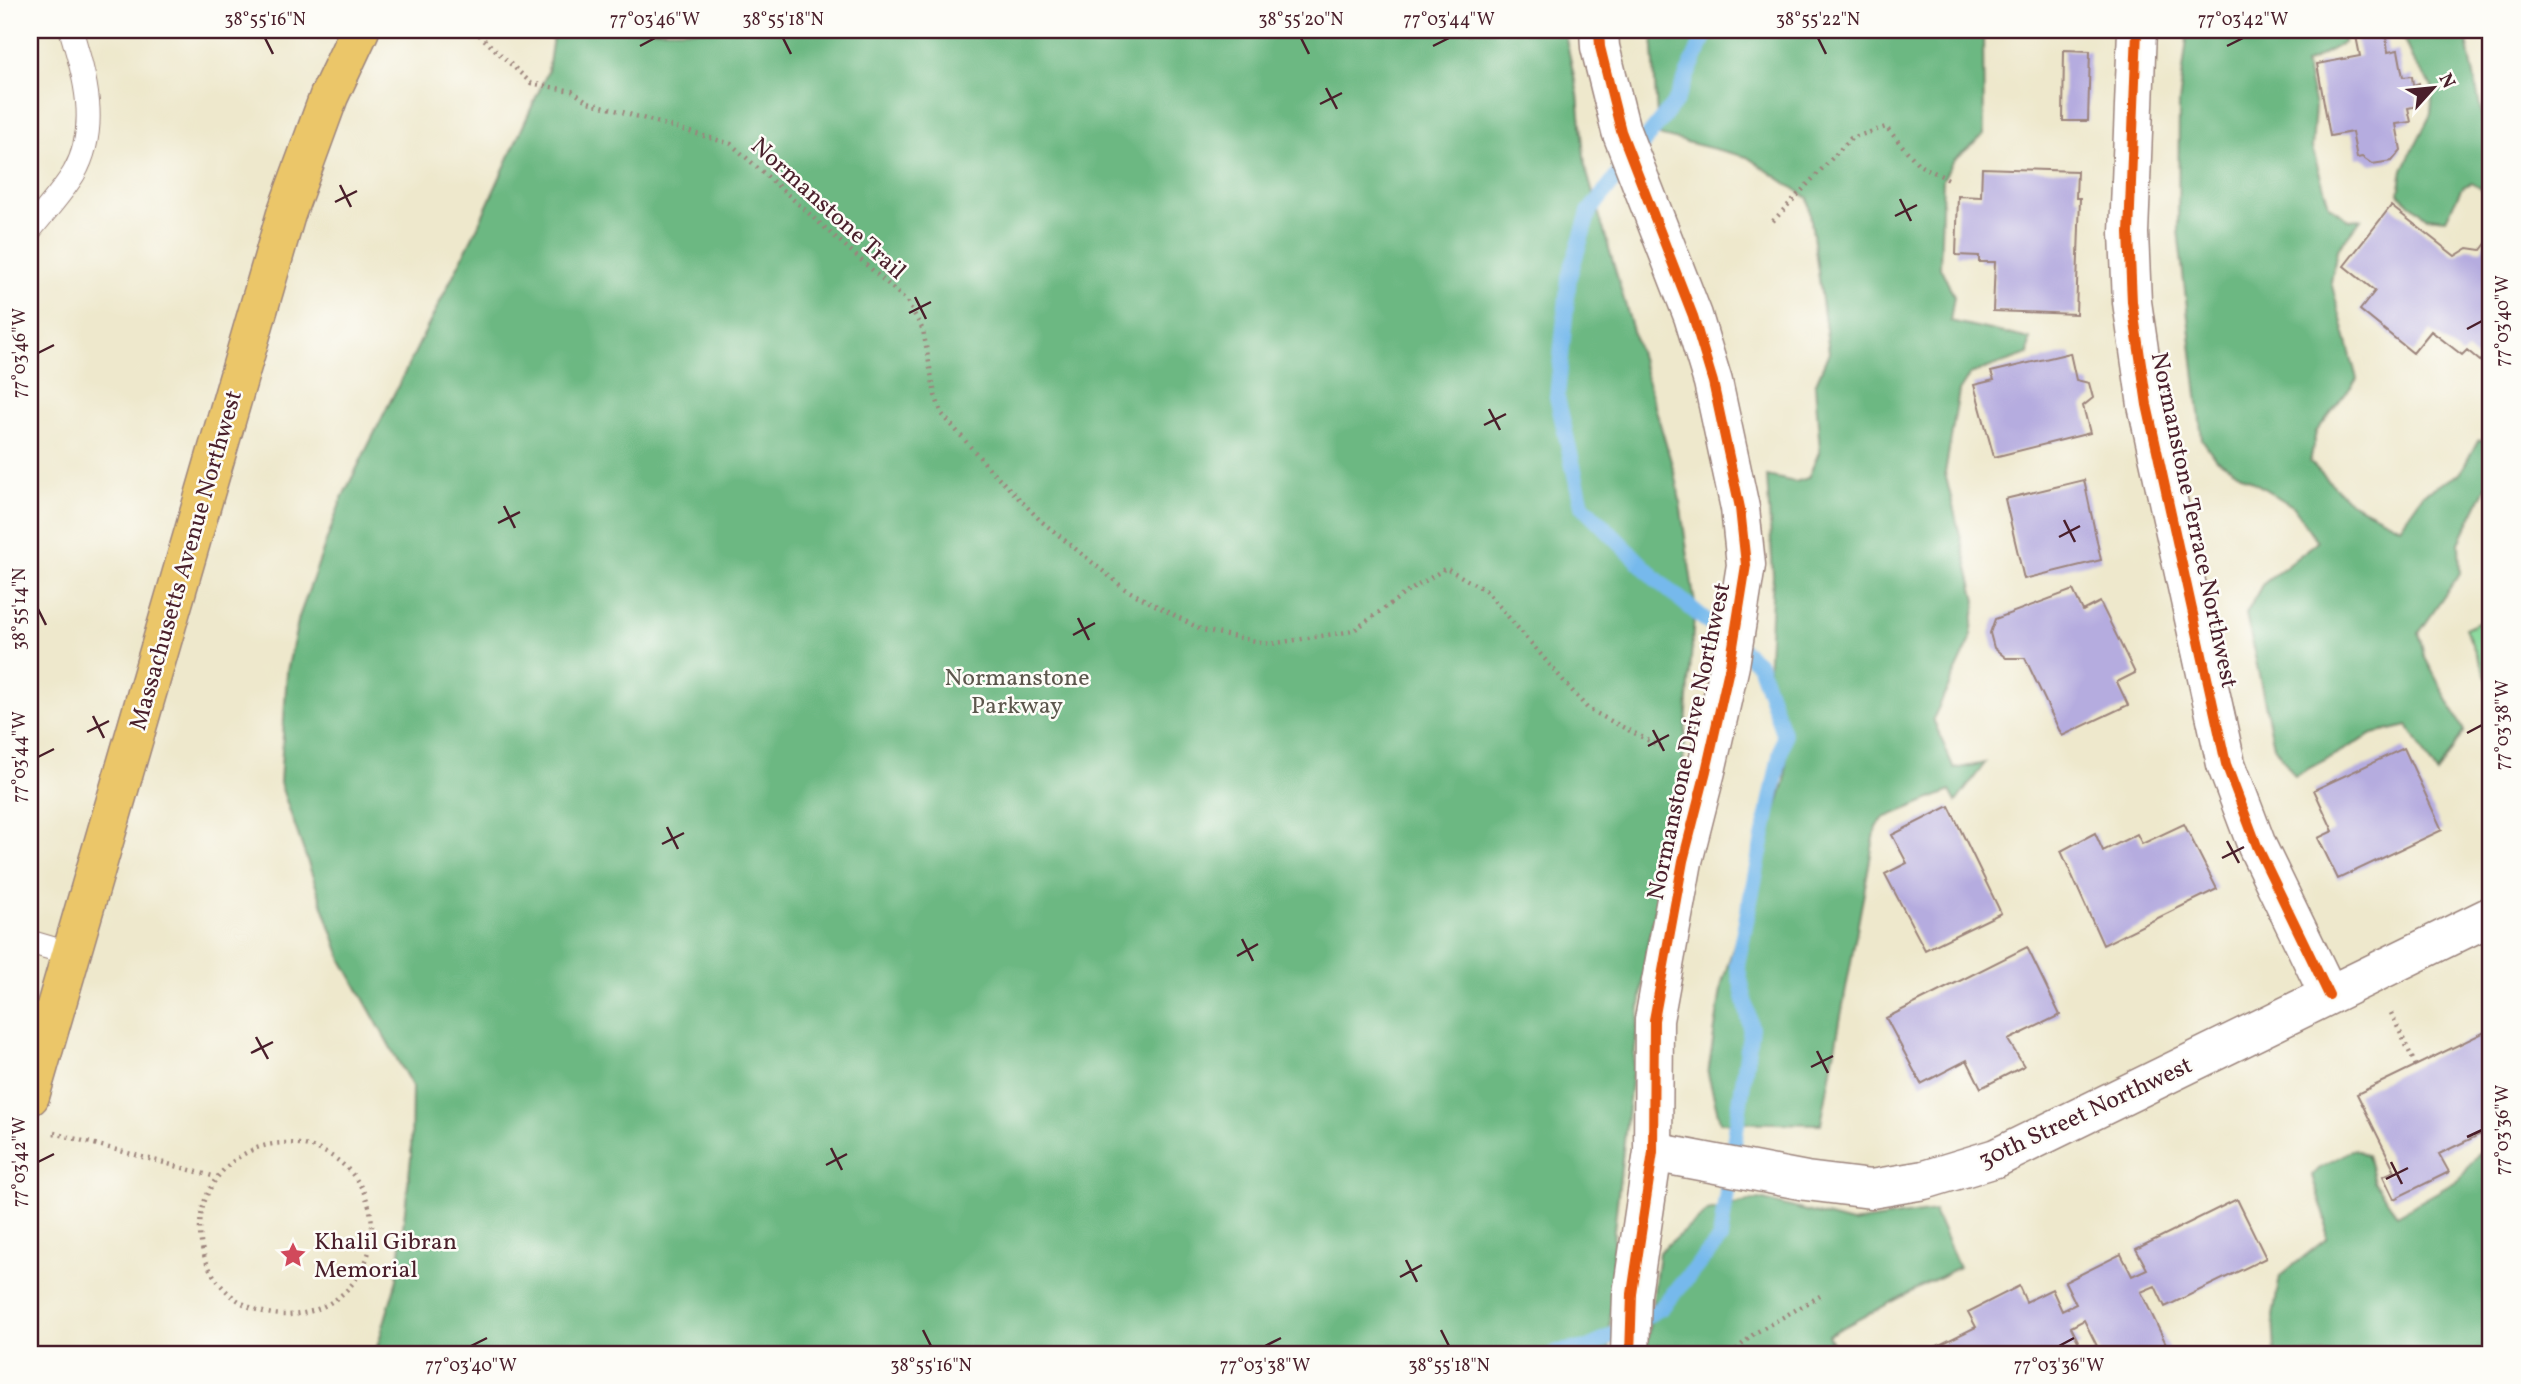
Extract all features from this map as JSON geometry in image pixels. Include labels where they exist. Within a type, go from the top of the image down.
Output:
[{"type":"main road","name":"Massachusetts Avenue Northwest","points":[[35,1089],[71,954],[289,202],[329,96],[359,30]]},
{"type":"street","name":"Normanstone Drive Northwest","points":[[1600,30],[1601,47],[1621,131],[1693,316],[1713,382],[1740,508],[1746,565],[1730,665],[1683,861],[1654,1020],[1653,1152],[1632,1294],[1630,1354]]},
{"type":"street","name":"Normanstone Terrace Northwest","points":[[2137,30],[2129,233],[2132,302],[2147,405],[2226,764],[2257,846],[2329,995]]},
{"type":"street","name":"30th Street Northwest","points":[[1653,1152],[1871,1189],[1924,1180],[1996,1158],[2491,916]]},
{"type":"lane","points":[[30,230],[74,173],[85,142],[88,113],[86,82],[71,30]]},
{"type":"lane","points":[[30,942],[71,954]]},
{"type":"path","points":[[1773,220],[1851,138],[1886,127],[1919,166],[1948,179]]},
{"type":"path","points":[[2371,975],[2416,1066]]},
{"type":"path","points":[[35,1089],[216,1177]]},
{"type":"path","points":[[289,1143],[317,1149],[340,1163],[359,1184],[370,1209],[372,1237],[365,1264],[350,1287],[326,1305],[299,1314],[270,1314],[243,1304],[220,1286],[206,1260],[200,1232],[204,1203],[216,1177],[237,1158],[262,1146],[289,1143]]},
{"type":"path","points":[[1731,1354],[1755,1333],[1820,1296]]},
{"type":"green space","name":"Normanstone Parkway","points":[[554,30],[1564,30],[1578,94],[1585,166],[1677,482],[1695,604],[1681,793],[1647,948],[1625,1133],[1614,1230],[1609,1354],[375,1354],[397,1279],[411,1158],[412,1086],[342,960],[280,783],[287,671],[299,617],[342,498],[477,228],[548,71]]},
{"type":"green space","points":[[1652,30],[1983,30],[1984,135],[1954,160],[1943,179],[1940,267],[1954,296],[1950,321],[2030,339],[2028,354],[1970,374],[1959,391],[1945,473],[1976,601],[1970,642],[1933,719],[1954,769],[1985,763],[1956,802],[1950,791],[1884,818],[1876,827],[1821,1124],[1720,1122],[1708,1074],[1722,983],[1785,781],[1788,734],[1768,679],[1773,575],[1767,476],[1795,482],[1808,478],[1820,450],[1815,385],[1829,352],[1808,198],[1747,157],[1658,135]]},
{"type":"green space","points":[[2188,30],[2344,30],[2343,43],[2305,64],[2315,106],[2312,148],[2329,205],[2349,220],[2361,219],[2337,250],[2331,282],[2357,379],[2316,432],[2310,462],[2350,502],[2400,527],[2424,493],[2460,474],[2478,440],[2489,440],[2490,479],[2459,543],[2460,573],[2419,633],[2424,656],[2464,731],[2437,774],[2408,726],[2373,734],[2295,776],[2274,746],[2246,614],[2262,585],[2317,542],[2294,507],[2215,458],[2202,439],[2178,230],[2179,103]]},
{"type":"green space","points":[[2400,30],[2465,30],[2485,132],[2491,142],[2491,195],[2472,183],[2462,187],[2446,219],[2426,217],[2399,194],[2403,169],[2431,114],[2433,87],[2413,61]]},
{"type":"green space","points":[[2491,616],[2491,688],[2465,628]]},
{"type":"green space","points":[[2491,1147],[2491,1354],[2275,1354],[2273,1316],[2280,1276],[2326,1239],[2326,1220],[2312,1176],[2320,1168],[2354,1149],[2367,1155],[2374,1181],[2397,1215],[2460,1179],[2478,1154]]},
{"type":"green space","points":[[1760,1199],[1852,1223],[1934,1211],[1959,1267],[1828,1335],[1837,1354],[1646,1354],[1659,1252],[1708,1211]]},
{"type":"building","points":[[2385,30],[2388,52],[2398,50],[2403,77],[2412,76],[2413,85],[2419,83],[2421,94],[2416,96],[2418,106],[2408,108],[2411,122],[2396,124],[2401,150],[2392,161],[2372,164],[2362,157],[2357,158],[2352,132],[2330,136],[2317,64],[2360,56],[2355,31]]},
{"type":"building","points":[[2064,50],[2090,51],[2088,121],[2063,121]]},
{"type":"building","points":[[1982,168],[2077,171],[2076,198],[2080,198],[2076,314],[1993,311],[1995,262],[1979,262],[1979,256],[1956,255],[1958,196],[1981,197]]},
{"type":"building","points":[[2391,206],[2455,256],[2468,248],[2481,250],[2491,237],[2491,359],[2486,366],[2467,350],[2462,355],[2431,331],[2413,353],[2360,310],[2375,291],[2344,266]]},
{"type":"building","points":[[2070,353],[2076,380],[2089,383],[2093,398],[2083,406],[2090,433],[1994,457],[1974,385],[1994,380],[1991,372]]},
{"type":"building","points":[[2084,480],[2101,560],[2024,579],[2005,499]]},
{"type":"building","points":[[2073,590],[2083,611],[2100,602],[2135,673],[2117,682],[2128,705],[2062,736],[2025,658],[2006,658],[1994,648],[1990,633],[1995,619]]},
{"type":"building","points":[[2404,748],[2442,830],[2338,879],[2318,838],[2333,831],[2314,790]]},
{"type":"building","points":[[1949,806],[2001,913],[1925,950],[1885,874],[1907,863],[1892,835]]},
{"type":"building","points":[[2184,824],[2217,889],[2103,945],[2061,851],[2095,833],[2103,851],[2137,834],[2142,844]]},
{"type":"building","points":[[2027,947],[2060,1015],[2008,1040],[2024,1066],[1981,1088],[1967,1060],[1921,1084],[1886,1018]]},
{"type":"building","points":[[2491,1029],[2491,1129],[2439,1154],[2449,1172],[2394,1199],[2383,1176],[2395,1171],[2357,1094]]},
{"type":"building","points":[[2237,1199],[2266,1258],[2165,1307],[2155,1286],[2141,1292],[2171,1354],[2101,1354],[2084,1320],[2071,1327],[2080,1345],[2061,1354],[1931,1354],[1929,1350],[1976,1327],[1968,1312],[2019,1286],[2026,1302],[2052,1289],[2062,1311],[2076,1304],[2065,1282],[2121,1254],[2132,1276],[2147,1269],[2136,1249]]},
{"type":"waterway","points":[[1554,1354],[1589,1348],[1661,1308],[1720,1239],[1751,1028],[1737,965],[1784,736],[1759,664],[1658,581],[1582,505],[1557,397],[1569,277],[1589,212],[1676,101],[1707,30]]},
{"type":"cycle path","points":[[1599,30],[1600,47],[1621,131],[1693,316],[1713,382],[1740,508],[1746,565],[1730,665],[1683,861],[1654,1020],[1653,1152],[1632,1294],[1630,1354]]},
{"type":"cycle path","points":[[2137,30],[2129,233],[2132,302],[2147,405],[2226,764],[2257,846],[2329,995]]},
{"type":"place","name":"Khalil Gibran Memorial","points":[[293,1255]]}]
